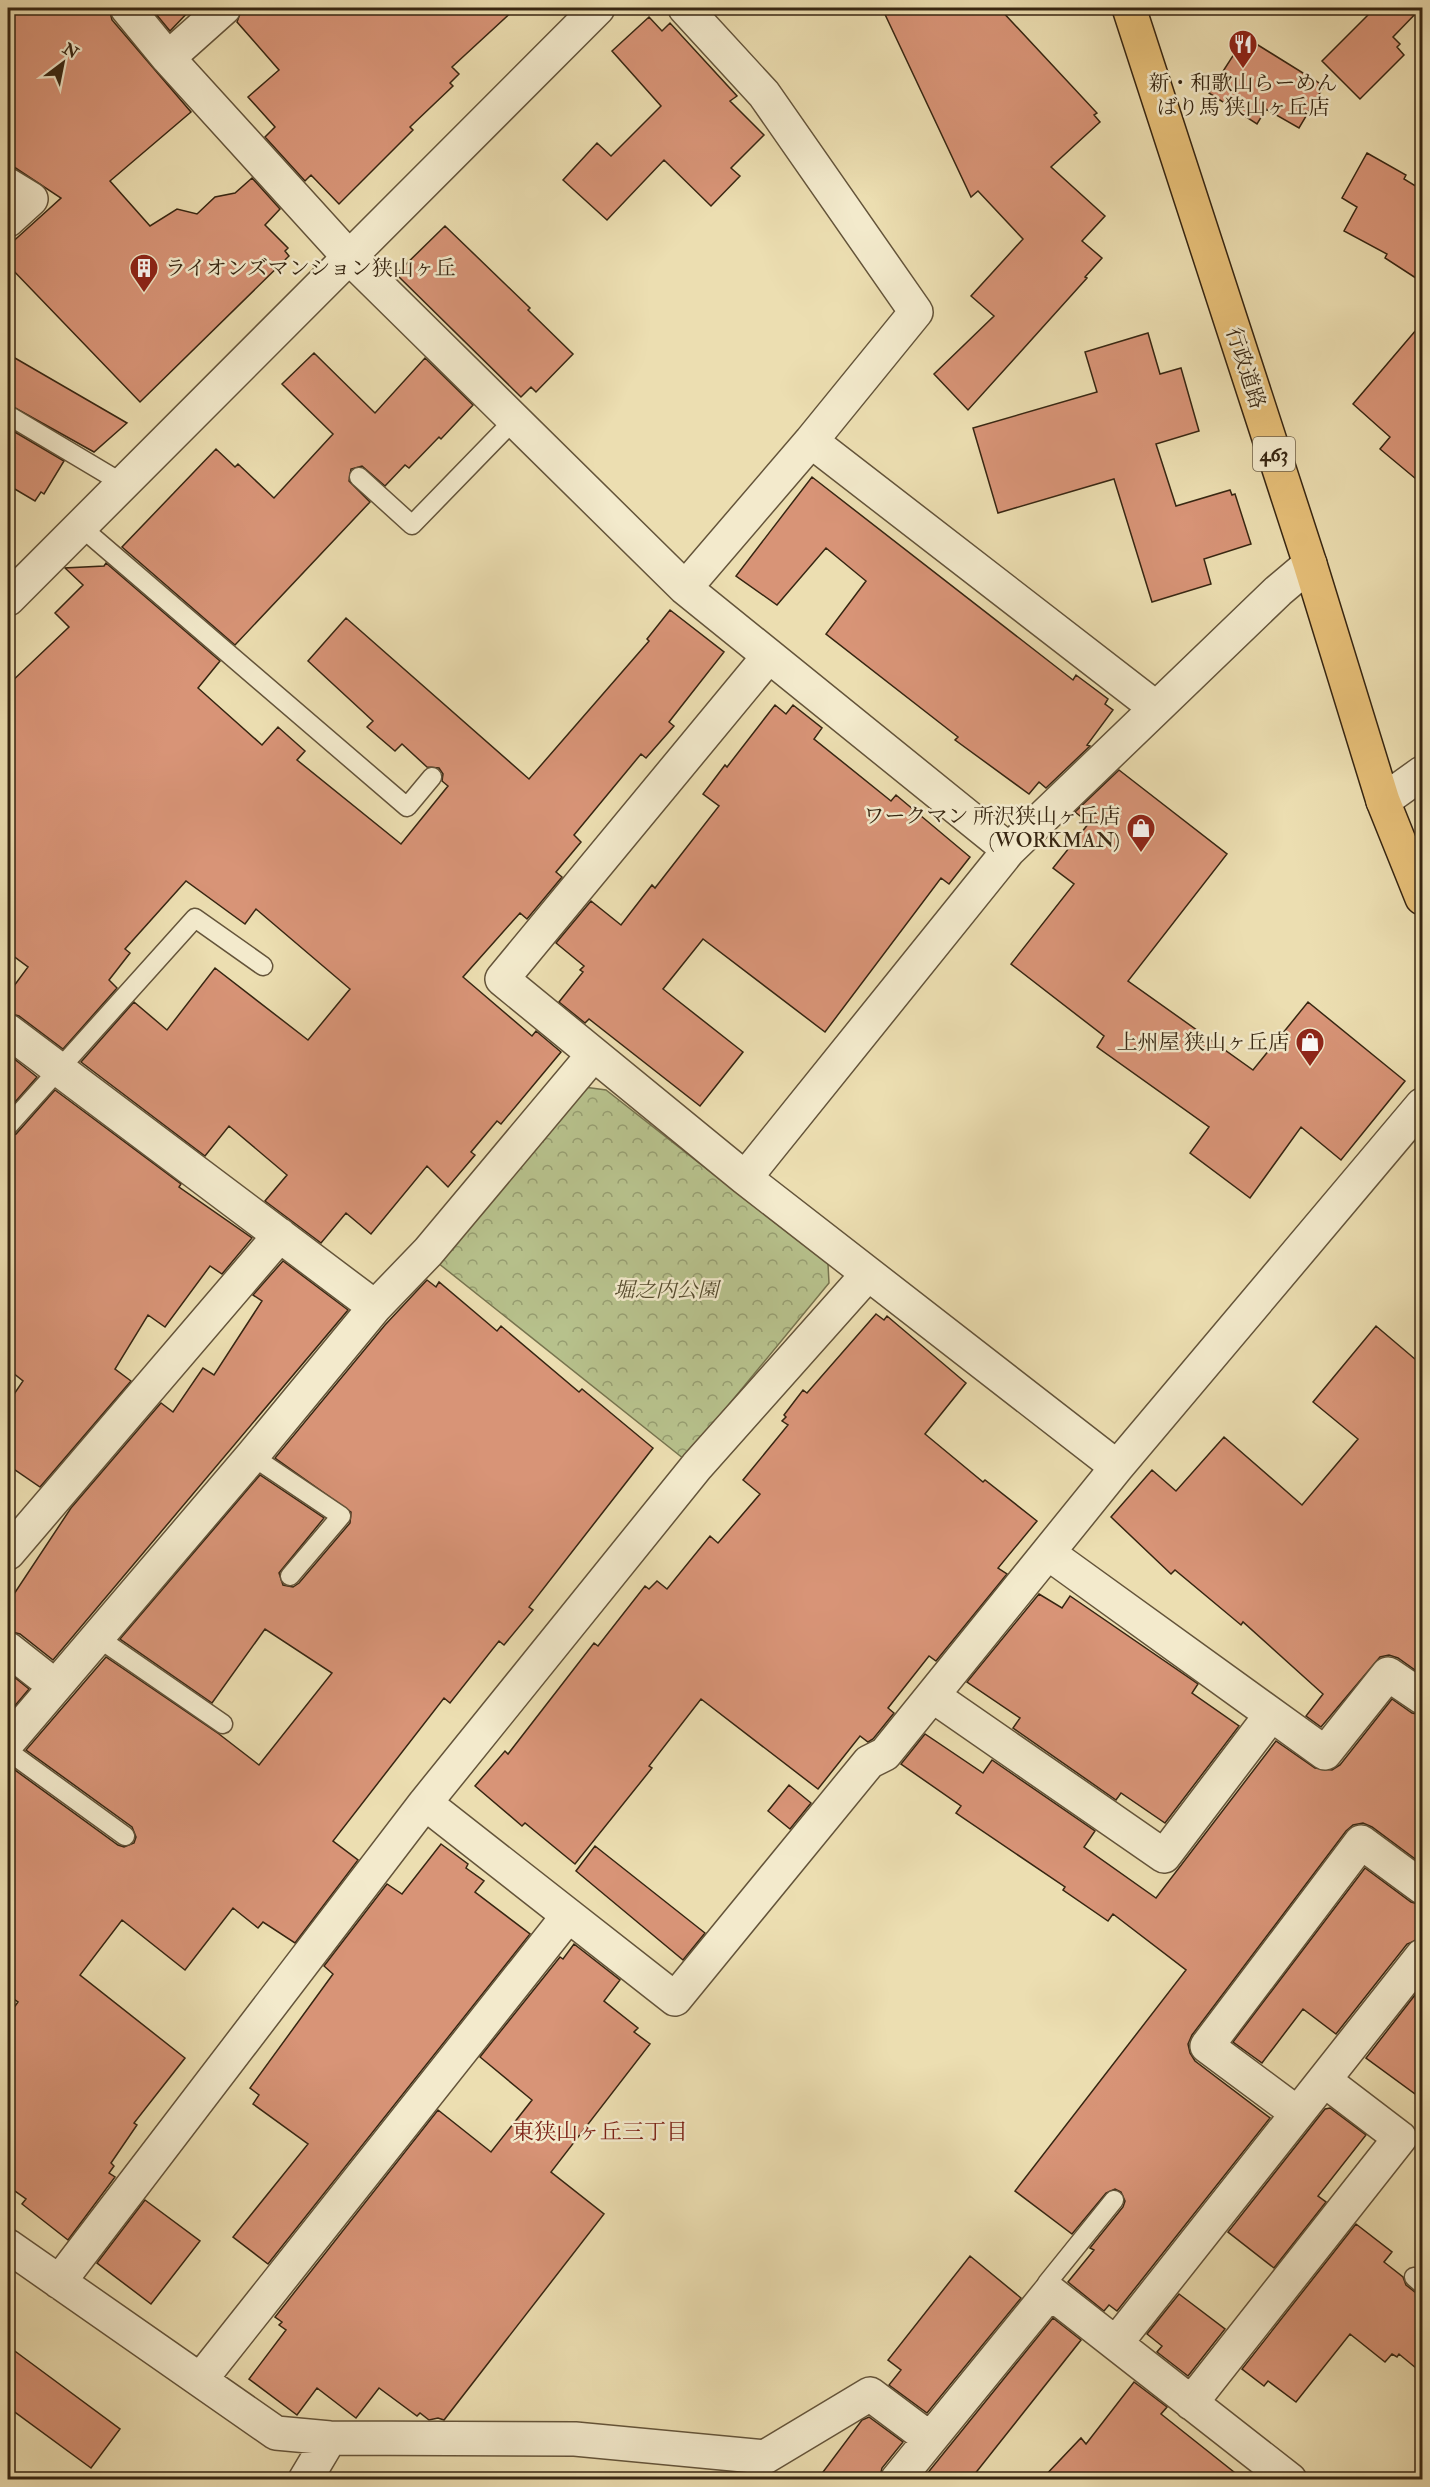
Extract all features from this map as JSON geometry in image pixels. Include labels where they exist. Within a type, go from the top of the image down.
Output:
[{"type":"highway","name":"行政道路","points":[[1129,8],[1310,564],[1383,801],[1422,898]]},
{"type":"street","points":[[127,8],[168,58],[349,257],[684,588],[1009,850]]},
{"type":"street","points":[[168,58],[224,8]]},
{"type":"street","points":[[8,599],[598,8]]},
{"type":"street","points":[[684,588],[811,441],[916,312],[764,94],[685,8]]},
{"type":"street","points":[[8,185],[31,199],[8,220]]},
{"type":"street","points":[[811,441],[1156,708]]},
{"type":"street","points":[[745,1178],[1009,850],[1278,591],[1310,564]]},
{"type":"street","points":[[769,656],[502,979],[867,1275],[1117,1467]]},
{"type":"street","points":[[1383,801],[1422,773]]},
{"type":"street","points":[[8,1031],[375,1307]]},
{"type":"street","points":[[8,1742],[252,1456],[375,1307],[428,1252],[593,1055]]},
{"type":"street","points":[[425,1803],[675,1999],[869,1762],[885,1754],[1117,1467],[1422,1105]]},
{"type":"street","points":[[8,1553],[280,1235]]},
{"type":"street","points":[[59,2282],[425,1803],[698,1466],[867,1275]]},
{"type":"street","points":[[1048,1553],[1325,1753],[1388,1674],[1422,1697]]},
{"type":"street","points":[[8,1649],[55,1686]]},
{"type":"street","points":[[933,1695],[1164,1856],[1271,1714]]},
{"type":"street","points":[[1298,2113],[1207,2046],[1361,1842],[1422,1887]]},
{"type":"street","points":[[201,2379],[568,1916]]},
{"type":"street","points":[[1116,2343],[1422,1956]]},
{"type":"street","points":[[1191,2403],[1400,2138],[1324,2080]]},
{"type":"street","points":[[8,2246],[276,2433],[330,2438],[575,2439],[765,2457],[870,2394],[930,2439]]},
{"type":"street","points":[[897,2480],[1050,2292],[1290,2480]]},
{"type":"street","points":[[305,2480],[330,2438]]},
{"type":"lane","points":[[8,415],[122,483]]},
{"type":"lane","points":[[359,477],[412,525],[514,420]]},
{"type":"lane","points":[[81,527],[407,807],[432,777]]},
{"type":"lane","points":[[8,1126],[195,918],[263,966]]},
{"type":"lane","points":[[252,1456],[341,1516],[290,1576]]},
{"type":"lane","points":[[97,1638],[223,1724]]},
{"type":"lane","points":[[8,1751],[125,1836]]},
{"type":"lane","points":[[1050,2292],[1047,2283],[1114,2200]]},
{"type":"green space","name":"堀之内公園","points":[[584,1087],[606,1090],[828,1264],[829,1283],[684,1459],[438,1263]]},
{"type":"building","points":[[8,8],[109,8],[112,20],[191,112],[110,181],[150,226],[177,209],[197,214],[215,197],[235,193],[252,178],[280,209],[265,225],[288,248],[285,251],[289,256],[140,402],[8,265],[8,246],[61,198],[8,163]]},
{"type":"building","points":[[151,8],[192,8],[170,31]]},
{"type":"building","points":[[242,8],[516,8],[452,67],[459,74],[450,83],[453,86],[410,127],[413,130],[339,204],[311,175],[305,181],[265,137],[275,127],[248,97],[279,70],[237,22]]},
{"type":"building","points":[[882,8],[999,8],[1097,113],[1094,115],[1100,122],[1051,167],[1105,216],[1082,241],[1102,258],[1085,277],[1087,278],[968,410],[934,374],[994,316],[971,296],[1023,239],[978,191],[971,197]]},
{"type":"building","points":[[1375,8],[1421,8],[1393,37],[1400,44],[1397,47],[1404,55],[1360,99],[1322,61]]},
{"type":"building","points":[[649,17],[662,31],[670,23],[737,96],[730,101],[764,135],[731,168],[740,176],[711,206],[664,160],[607,220],[563,180],[597,143],[611,156],[661,106],[612,51]]},
{"type":"building","points":[[1245,37],[1324,86],[1299,128],[1266,109],[1257,124],[1209,93]]},
{"type":"building","points":[[1367,153],[1406,175],[1404,179],[1417,187],[1422,175],[1422,282],[1385,258],[1387,254],[1344,231],[1357,207],[1342,198]]},
{"type":"building","points":[[445,226],[530,308],[528,310],[573,354],[536,392],[531,387],[521,397],[396,274]]},
{"type":"building","points":[[1422,323],[1422,484],[1380,449],[1390,437],[1353,404]]},
{"type":"building","points":[[1148,333],[1160,374],[1181,368],[1199,431],[1156,444],[1176,506],[1230,490],[1232,495],[1235,494],[1251,544],[1204,559],[1211,584],[1152,602],[1114,479],[998,513],[973,428],[1097,392],[1085,352]]},
{"type":"building","points":[[314,353],[375,413],[425,358],[473,405],[441,439],[439,437],[409,468],[405,465],[385,486],[362,466],[351,469],[349,481],[370,502],[235,645],[122,547],[216,449],[235,467],[238,464],[274,498],[333,434],[282,384]]},
{"type":"building","points":[[8,354],[127,423],[94,452],[8,404]]},
{"type":"building","points":[[8,428],[64,461],[44,494],[41,492],[35,501],[8,485]]},
{"type":"building","points":[[812,477],[1073,680],[1076,675],[1108,699],[1105,704],[1113,710],[1087,745],[1090,746],[1046,788],[1039,782],[1029,794],[955,740],[958,737],[826,634],[866,581],[826,548],[777,605],[736,576]]},
{"type":"building","points":[[106,563],[220,661],[198,688],[262,745],[278,727],[305,751],[297,760],[401,844],[448,786],[442,781],[443,774],[439,768],[427,767],[402,744],[395,751],[367,727],[373,721],[308,661],[346,618],[529,779],[649,641],[647,639],[670,610],[724,652],[669,722],[674,726],[646,758],[641,754],[574,835],[581,842],[556,872],[562,877],[527,919],[520,913],[463,977],[532,1036],[536,1031],[561,1052],[501,1124],[497,1121],[471,1152],[475,1155],[448,1187],[427,1166],[371,1234],[346,1213],[321,1243],[265,1201],[287,1175],[229,1126],[205,1156],[81,1062],[134,1002],[167,1030],[215,968],[308,1040],[350,989],[256,909],[245,924],[186,881],[125,949],[130,953],[109,980],[117,988],[63,1049],[19,1016],[8,1013],[8,994],[28,967],[8,952],[8,685],[69,627],[55,613],[83,585],[65,568],[104,566]]},
{"type":"building","points":[[775,705],[786,714],[793,705],[822,728],[814,739],[891,801],[896,795],[970,857],[949,884],[941,878],[825,1032],[703,939],[663,989],[743,1052],[700,1106],[589,1019],[585,1023],[559,1002],[583,972],[580,970],[584,966],[556,943],[591,901],[621,925],[652,885],[655,888],[719,806],[703,794]]},
{"type":"building","points":[[1119,770],[1227,854],[1128,981],[1253,1070],[1308,1002],[1405,1081],[1341,1160],[1301,1127],[1250,1198],[1190,1153],[1209,1127],[1097,1047],[1104,1036],[1011,964],[1074,884],[1053,868],[1089,823],[1075,812]]},
{"type":"building","points":[[8,1054],[37,1077],[8,1110]]},
{"type":"building","points":[[55,1090],[181,1184],[179,1187],[252,1238],[222,1274],[210,1266],[165,1327],[148,1315],[115,1369],[131,1381],[40,1487],[8,1465],[8,1403],[23,1381],[8,1369],[8,1137],[16,1134]]},
{"type":"building","points":[[283,1261],[348,1310],[53,1660],[20,1634],[8,1631],[8,1603],[71,1508],[161,1403],[173,1412],[203,1368],[214,1375],[262,1301],[253,1295]]},
{"type":"building","points":[[427,1280],[436,1287],[439,1282],[497,1331],[501,1326],[579,1392],[582,1389],[653,1448],[529,1607],[533,1610],[504,1645],[499,1641],[450,1703],[444,1698],[333,1841],[358,1860],[295,1943],[263,1922],[258,1928],[233,1908],[185,1970],[122,1920],[80,1975],[185,2058],[134,2123],[137,2125],[111,2163],[114,2166],[109,2173],[115,2177],[68,2240],[22,2204],[26,2199],[8,2186],[8,2016],[18,2002],[8,1995],[8,1765],[118,1845],[124,1847],[134,1843],[136,1837],[132,1827],[26,1750],[106,1657],[219,1734],[259,1765],[332,1673],[265,1629],[212,1703],[120,1639],[260,1475],[324,1518],[279,1573],[283,1585],[293,1587],[299,1583],[350,1523],[351,1512],[275,1458],[385,1325]]},
{"type":"building","points":[[876,1314],[884,1320],[887,1316],[966,1383],[925,1434],[983,1482],[985,1480],[1037,1521],[998,1568],[1007,1574],[936,1661],[929,1656],[888,1708],[894,1713],[873,1739],[868,1742],[860,1736],[818,1789],[701,1699],[649,1766],[652,1768],[575,1864],[525,1823],[522,1826],[475,1786],[505,1751],[508,1754],[594,1643],[598,1646],[645,1586],[649,1589],[657,1581],[667,1589],[710,1536],[718,1543],[760,1494],[743,1480],[788,1425],[782,1421],[786,1417],[784,1415],[803,1390],[807,1393]]},
{"type":"building","points":[[1376,1326],[1422,1365],[1422,1675],[1398,1658],[1389,1655],[1380,1657],[1321,1727],[1306,1716],[1323,1694],[1243,1622],[1241,1625],[1175,1570],[1171,1574],[1111,1517],[1152,1470],[1176,1491],[1224,1437],[1302,1505],[1358,1439],[1313,1402]]},
{"type":"building","points":[[1039,1594],[1062,1608],[1070,1596],[1198,1684],[1192,1693],[1239,1726],[1165,1823],[1121,1793],[1116,1800],[1013,1728],[1020,1718],[967,1682]]},
{"type":"building","points":[[8,1672],[29,1689],[8,1714]]},
{"type":"building","points":[[1392,1699],[1412,1713],[1422,1715],[1422,1864],[1372,1827],[1363,1823],[1353,1825],[1346,1831],[1192,2035],[1188,2044],[1195,2061],[1270,2118],[1117,2311],[1109,2305],[1104,2311],[1068,2282],[1094,2250],[1090,2248],[1123,2207],[1125,2201],[1121,2192],[1115,2189],[1106,2193],[1072,2234],[1015,2191],[1186,1970],[1113,1914],[1108,1921],[1063,1890],[1065,1887],[956,1813],[961,1806],[901,1764],[925,1734],[983,1773],[992,1760],[1095,1831],[1084,1847],[1156,1898],[1276,1741],[1315,1768],[1332,1770],[1340,1765]]},
{"type":"building","points":[[789,1785],[811,1803],[790,1829],[768,1811]]},
{"type":"building","points":[[441,1844],[468,1864],[466,1868],[484,1881],[475,1892],[530,1934],[268,2264],[233,2237],[308,2144],[253,2104],[259,2095],[250,2088],[333,1974],[324,1966],[387,1884],[402,1894]]},
{"type":"building","points":[[595,1846],[705,1933],[683,1960],[576,1871]]},
{"type":"building","points":[[1365,1868],[1411,1902],[1422,1905],[1422,1938],[1407,1944],[1336,2034],[1303,2009],[1262,2063],[1233,2042]]},
{"type":"building","points":[[574,1944],[620,1980],[604,2001],[638,2028],[634,2032],[650,2044],[551,2172],[604,2214],[444,2420],[438,2418],[429,2420],[420,2413],[417,2416],[379,2388],[356,2418],[317,2388],[297,2415],[249,2379],[286,2330],[279,2325],[282,2322],[275,2317],[438,2110],[491,2152],[532,2100],[480,2057],[560,1957],[563,1959]]},
{"type":"building","points":[[1422,1986],[1422,2099],[1366,2058]]},
{"type":"building","points":[[1330,2108],[1366,2135],[1318,2196],[1326,2202],[1274,2268],[1228,2232],[1325,2109]]},
{"type":"building","points":[[145,2200],[200,2241],[151,2304],[97,2263]]},
{"type":"building","points":[[1356,2224],[1392,2252],[1384,2262],[1403,2277],[1406,2285],[1422,2295],[1422,2373],[1399,2354],[1397,2357],[1392,2354],[1385,2362],[1350,2334],[1296,2402],[1268,2381],[1264,2386],[1242,2369]]},
{"type":"building","points":[[970,2256],[1021,2298],[927,2413],[889,2385],[901,2370],[888,2360]]},
{"type":"building","points":[[1179,2294],[1225,2329],[1188,2376],[1157,2352],[1162,2346],[1147,2334]]},
{"type":"building","points":[[1053,2318],[1081,2340],[970,2480],[922,2480]]},
{"type":"building","points":[[8,2346],[120,2429],[91,2468],[8,2407]]},
{"type":"building","points":[[1134,2382],[1167,2407],[1161,2414],[1244,2480],[1041,2480],[1081,2438],[1086,2444]]},
{"type":"building","points":[[869,2417],[903,2442],[882,2468],[879,2480],[817,2480],[862,2420]]},
{"type":"place","name":"新・和歌山らーめん ばり馬 狭山ヶ丘店","points":[[1243,70]]},
{"type":"place","name":"ライオンズマンション狭山ヶ丘","points":[[144,294]]},
{"type":"place","name":"ワークマン 所沢狭山ヶ丘店 (WORKMAN)","points":[[1141,854]]},
{"type":"place","name":"上州屋 狭山ヶ丘店","points":[[1310,1068]]},
{"type":"district","name":"東狭山ヶ丘三丁目","points":[[600,2131]]}]
